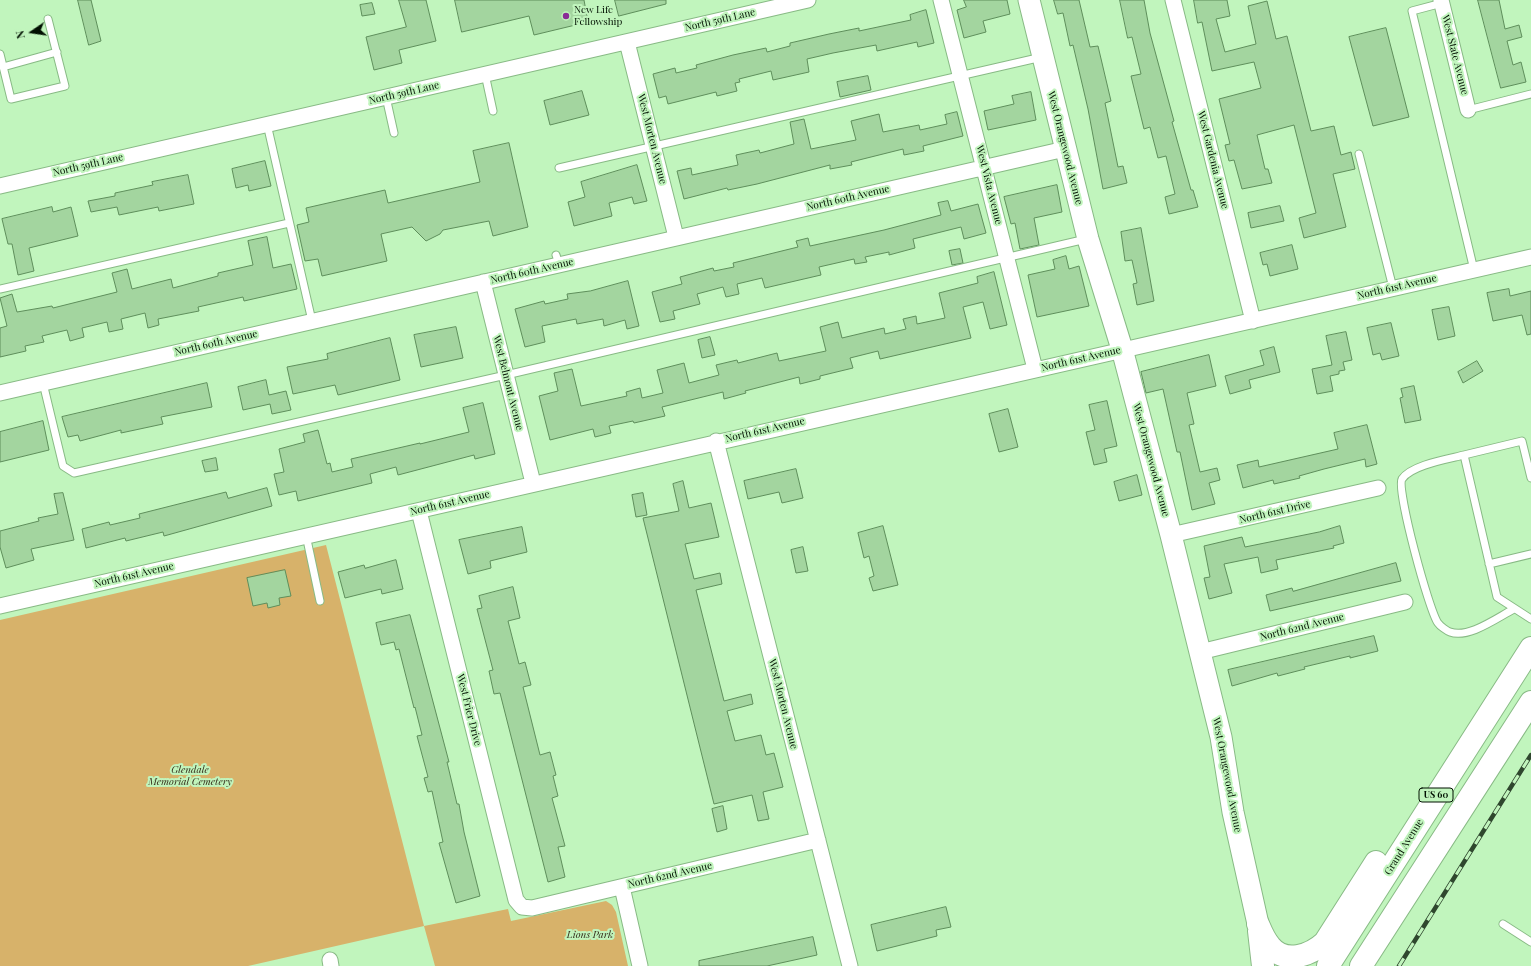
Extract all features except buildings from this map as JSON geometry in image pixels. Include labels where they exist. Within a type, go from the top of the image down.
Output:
[{"type":"highway","name":"Grand Avenue","points":[[1328,966],[1531,648]]},
{"type":"highway","name":"US 60","points":[[1361,966],[1531,702]]},
{"type":"highway","points":[[1258,924],[1266,940],[1276,952],[1294,957],[1316,951],[1325,942],[1413,805],[1444,783]]},
{"type":"highway","points":[[1258,924],[1263,966]]},
{"type":"highway","points":[[1339,966],[1344,943]]},
{"type":"street","name":"North 59th Lane","points":[[0,186],[808,0]]},
{"type":"street","name":"West Vista Avenue","points":[[941,0],[1035,370]]},
{"type":"street","name":"West Orangewood Avenue","points":[[1029,0],[1088,238],[1122,349],[1200,652],[1221,737],[1233,812],[1258,924]]},
{"type":"street","name":"West Gardenia Avenue","points":[[1173,0],[1253,320]]},
{"type":"street","name":"West State Avenue","points":[[1441,2],[1468,110]]},
{"type":"street","name":"West Morten Avenue","points":[[627,42],[676,237]]},
{"type":"street","name":"North 60th Avenue","points":[[0,393],[483,282],[558,260],[676,237],[1065,149]]},
{"type":"street","name":"North 61st Avenue","points":[[0,606],[306,535],[419,511],[533,483],[1531,257]]},
{"type":"street","name":"West Belmont Avenue","points":[[483,282],[533,483]]},
{"type":"street","name":"West Morten Avenue","points":[[716,442],[850,966]]},
{"type":"street","name":"North 61st Drive","points":[[1171,535],[1378,488]]},
{"type":"street","name":"West Frier Drive","points":[[419,511],[516,900],[522,907]]},
{"type":"street","name":"North 62nd Avenue","points":[[1200,652],[1405,602]]},
{"type":"street","name":"North 62nd Avenue","points":[[522,907],[532,908],[818,840]]},
{"type":"street","points":[[622,887],[640,966]]},
{"type":"lane","points":[[1441,2],[1412,11],[1474,270]]},
{"type":"lane","points":[[0,54],[11,99],[65,86],[48,19]]},
{"type":"lane","points":[[3,67],[56,52]]},
{"type":"lane","points":[[559,168],[1042,57]]},
{"type":"lane","points":[[485,74],[493,111]]},
{"type":"lane","points":[[1468,110],[1531,94]]},
{"type":"lane","points":[[386,97],[394,133]]},
{"type":"lane","points":[[267,124],[312,321]]},
{"type":"lane","points":[[1359,154],[1393,288]]},
{"type":"lane","points":[[0,289],[289,223]]},
{"type":"lane","points":[[43,383],[63,466],[74,473],[1007,259],[1088,238]]},
{"type":"lane","points":[[1514,608],[1463,634],[1449,632],[1438,623],[1424,581],[1405,513],[1401,482],[1404,477],[1422,466],[1522,441],[1531,478]]},
{"type":"lane","points":[[1464,455],[1497,597],[1531,619]]},
{"type":"lane","points":[[306,535],[320,601]]},
{"type":"lane","points":[[1489,564],[1531,554]]},
{"type":"lane","points":[[1502,924],[1531,942]]},
{"type":"green space","name":"Glendale Memorial Cemetery","points":[[326,545],[424,926],[248,966],[0,966],[0,620]]},
{"type":"green space","name":"Lions Park","points":[[606,901],[612,905],[616,912],[628,966],[435,966],[424,926],[508,909],[511,921]]},
{"type":"railway","points":[[1399,966],[1531,755]]},
{"type":"place","name":"New Life Fellowship","points":[[566,16]]}]
